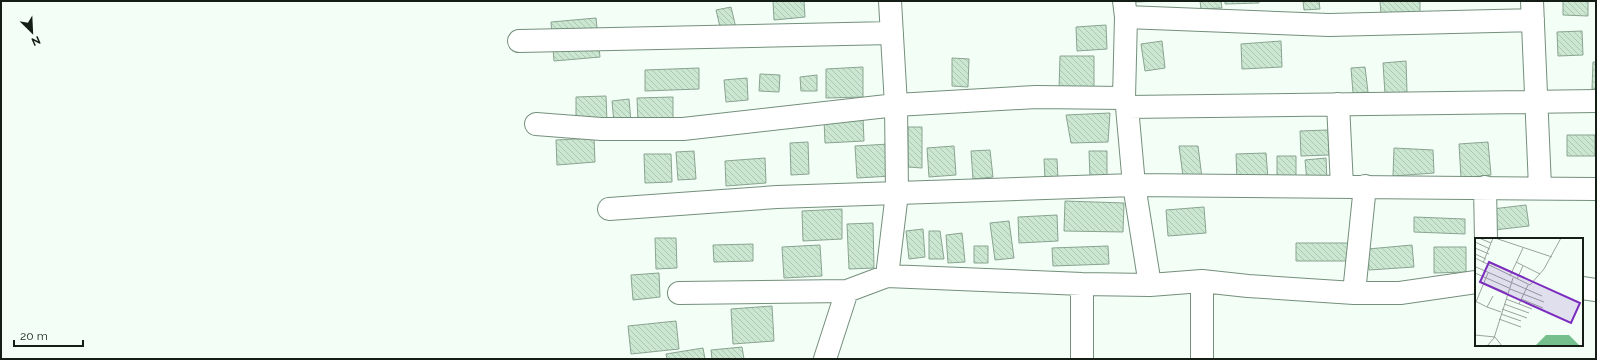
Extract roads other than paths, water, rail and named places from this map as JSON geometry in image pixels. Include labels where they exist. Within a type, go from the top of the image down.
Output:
[{"type":"street","points":[[887,276],[897,193],[896,105],[890,1]]},
{"type":"street","points":[[1150,285],[1134,185],[1126,103],[1125,9],[1329,25],[1533,10],[1540,187]]},
{"type":"street","points":[[519,42],[892,33]]},
{"type":"street","points":[[536,124],[601,129],[683,129],[896,105],[1036,97],[1126,103],[1338,104],[1596,101]]},
{"type":"street","points":[[1338,104],[1342,186]]},
{"type":"street","points":[[609,209],[777,197],[1134,185],[1596,188]]},
{"type":"street","points":[[1354,293],[1365,186]]},
{"type":"street","points":[[1485,187],[1486,238]]},
{"type":"street","points":[[679,293],[847,291],[887,276],[1082,284],[1150,285],[1202,282],[1354,293],[1400,293],[1475,282]]},
{"type":"street","points":[[1202,282],[1202,359]]},
{"type":"street","points":[[1082,284],[1082,359]]},
{"type":"street","points":[[1583,288],[1596,290]]},
{"type":"street","points":[[825,359],[847,291]]}]
